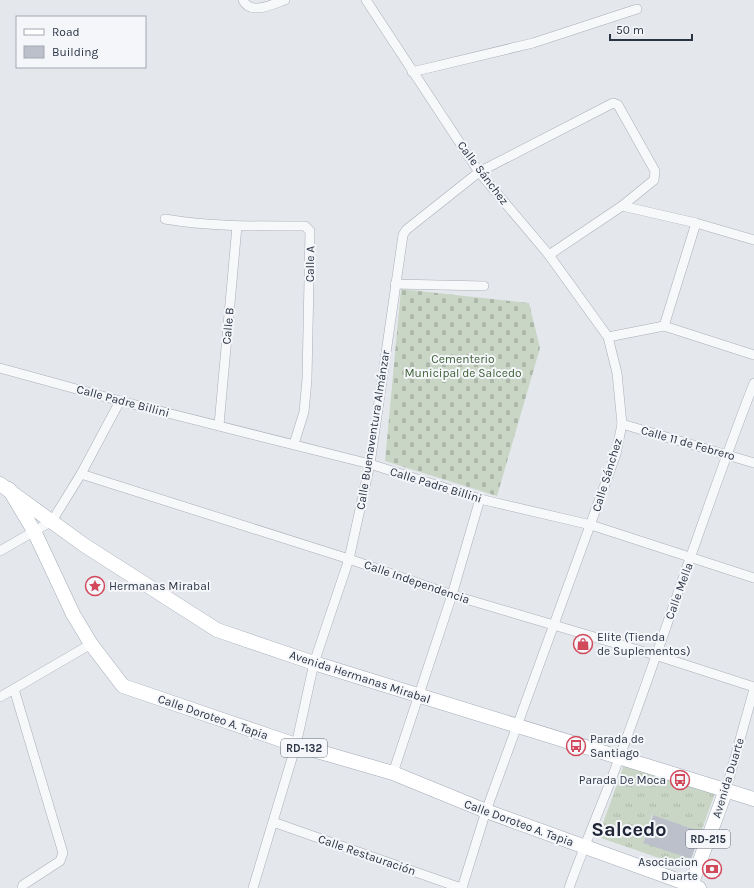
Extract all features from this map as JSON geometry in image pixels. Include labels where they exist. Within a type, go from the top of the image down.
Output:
[{"type":"main road","name":"Avenida Hermanas Mirabal","points":[[5,486],[84,545],[217,630],[314,663],[516,726],[620,756],[754,799]]},
{"type":"main road","name":"Calle Doroteo A. Tapia","points":[[5,486],[34,531],[74,614],[91,644],[123,686],[296,745],[393,773],[486,811],[693,887]]},
{"type":"main road","name":"Avenida Duarte","points":[[693,887],[726,790]]},
{"type":"street","points":[[243,0],[244,3],[252,8],[262,8],[285,0]]},
{"type":"street","name":"Calle Sánchez","points":[[366,0],[479,172],[549,255],[608,337],[617,373],[622,424],[616,454],[516,726],[486,811],[462,888]]},
{"type":"street","points":[[412,72],[533,43],[637,9]]},
{"type":"street","name":"Calle Buenaventura Almánzar","points":[[253,888],[296,745],[314,663],[349,559],[370,464],[401,241],[406,230],[479,172],[616,103],[655,171],[654,180],[622,206]]},
{"type":"street","points":[[549,255],[622,206],[696,223],[754,240]]},
{"type":"street","name":"Calle A","points":[[165,218],[191,223],[237,226],[305,226],[310,231],[307,379],[304,412],[294,444]]},
{"type":"street","points":[[664,326],[696,223]]},
{"type":"street","name":"Calle B","points":[[219,425],[237,226]]},
{"type":"street","points":[[395,284],[484,286]]},
{"type":"street","points":[[608,337],[664,326],[754,355]]},
{"type":"street","name":"Calle Padre Billini","points":[[0,368],[120,401],[370,464],[480,499],[591,525],[754,578]]},
{"type":"street","name":"Calle Mella","points":[[569,888],[583,847],[620,756],[727,454],[754,383]]},
{"type":"street","points":[[0,551],[52,521],[81,474],[120,401]]},
{"type":"street","name":"Calle 11 de Febrero","points":[[622,424],[754,463]]},
{"type":"street","name":"Calle Independencia","points":[[81,474],[349,559],[452,595],[655,655],[754,688]]},
{"type":"street","points":[[393,773],[452,595],[480,499]]},
{"type":"street","points":[[0,697],[91,644]]},
{"type":"street","name":"Avenida Duarte","points":[[726,790],[754,688]]},
{"type":"street","points":[[14,689],[63,853],[60,861],[23,885],[22,888]]},
{"type":"street","name":"Calle Restauración","points":[[272,822],[462,888]]},
{"type":"green space","name":"Cementerio Municipal de Salcedo","points":[[401,289],[529,303],[540,348],[497,496],[385,461]]},
{"type":"green space","points":[[625,762],[715,793],[701,832],[652,815],[643,842],[691,859],[688,868],[598,837]]},
{"type":"building","points":[[653,815],[701,832],[691,859],[643,843]]},
{"type":"place","name":"Hermanas Mirabal","points":[[95,586]]},
{"type":"place","name":"Elite (Tienda de Suplementos)","points":[[583,644]]},
{"type":"place","name":"Parada de Santiago","points":[[576,746]]},
{"type":"place","name":"Parada De Moca","points":[[680,780]]},
{"type":"place","name":"Asociacion Duarte","points":[[712,869]]},
{"type":"district","name":"Salcedo","points":[[629,829]]}]
